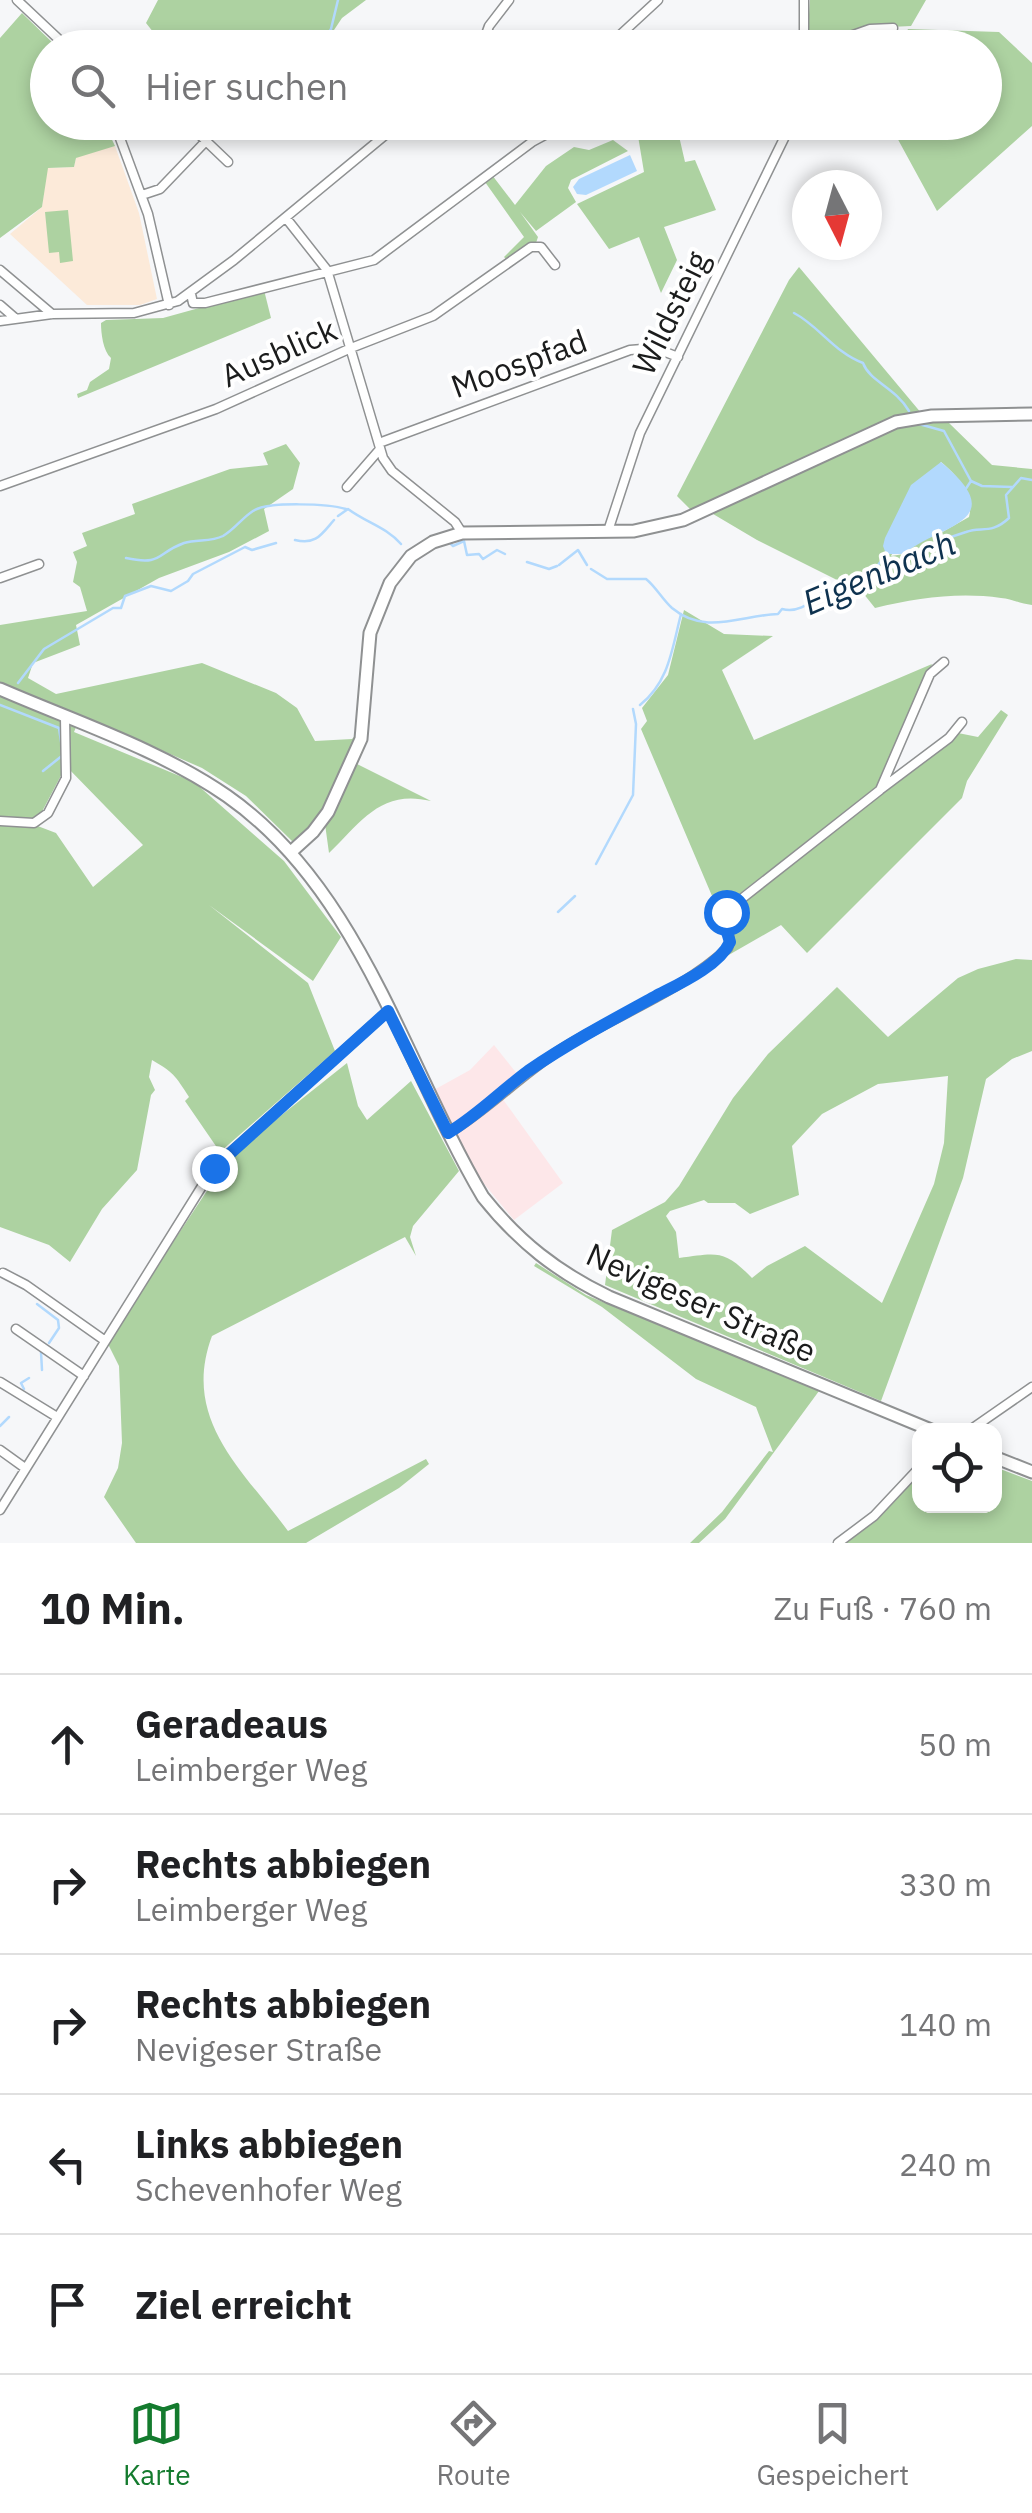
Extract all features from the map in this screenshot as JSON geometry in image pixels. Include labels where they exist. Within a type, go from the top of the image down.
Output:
[{"type":"main road","points":[[291,852],[328,812],[361,739],[370,634],[390,584],[419,550],[462,533],[651,530],[683,520],[896,422],[932,416],[1032,414]]},
{"type":"main road","name":"Nevigeser Straße","points":[[0,689],[200,780],[246,811],[291,852],[326,895],[484,1197],[532,1251],[609,1297],[914,1423]]},
{"type":"main road","points":[[1002,1460],[1032,1472]]},
{"type":"street","points":[[18,0],[49,30]]},
{"type":"street","points":[[487,30],[509,0]]},
{"type":"street","points":[[626,30],[658,0]]},
{"type":"street","points":[[804,0],[804,30]]},
{"type":"street","points":[[870,30],[892,28]]},
{"type":"street","points":[[121,140],[142,194],[170,304]]},
{"type":"street","points":[[0,320],[52,314],[134,313],[189,295],[379,140]]},
{"type":"street","points":[[189,295],[193,303],[205,304],[374,260],[536,140]]},
{"type":"street","name":"Wildsteig","points":[[608,531],[640,433],[783,140]]},
{"type":"street","points":[[142,194],[160,189],[206,141],[228,162]]},
{"type":"street","points":[[286,218],[327,270],[379,446],[392,471],[455,522],[462,533]]},
{"type":"street","name":"Ausblick","points":[[0,486],[216,408],[433,316],[532,246],[541,247],[555,265]]},
{"type":"street","points":[[0,270],[52,314]]},
{"type":"street","points":[[0,305],[15,318]]},
{"type":"street","name":"Moospfad","points":[[379,446],[630,350],[655,348],[678,357]]},
{"type":"street","points":[[347,488],[379,446]]},
{"type":"street","points":[[0,578],[40,564]]},
{"type":"street","points":[[880,790],[930,674],[944,662]]},
{"type":"street","points":[[0,821],[37,823],[48,813],[66,778],[62,730],[65,717]]},
{"type":"street","points":[[448,1133],[480,1114],[524,1075],[566,1046],[717,958],[730,942],[724,922],[726,912],[949,738],[962,722]]},
{"type":"street","points":[[0,1510],[214,1168],[388,1011]]},
{"type":"street","points":[[3,1273],[104,1340]]},
{"type":"street","points":[[16,1329],[84,1376]]},
{"type":"street","points":[[0,1382],[57,1417]]},
{"type":"street","points":[[980,1423],[1032,1387]]},
{"type":"street","points":[[0,1450],[25,1468]]},
{"type":"street","points":[[838,1543],[895,1496],[912,1476]]},
{"type":"shaded area","points":[[115,146],[139,213],[157,299],[140,305],[87,305],[10,234],[42,207],[47,168],[74,167],[76,158],[82,154]]},
{"type":"shaded area","points":[[494,1045],[518,1075],[502,1098],[563,1183],[514,1220],[471,1168],[432,1091],[470,1070]]},
{"type":"green space","points":[[158,0],[366,0],[342,18],[334,30],[152,30],[146,23]]},
{"type":"green space","points":[[810,0],[926,0],[911,26],[808,30]]},
{"type":"green space","points":[[22,13],[40,30],[30,30],[30,140],[112,140],[115,146],[76,158],[74,167],[48,168],[42,207],[0,238],[0,38]]},
{"type":"green space","points":[[1002,35],[1032,63],[1032,126],[937,211],[898,140],[1002,140]]},
{"type":"green space","points":[[613,140],[628,151],[571,180],[568,188],[576,202],[536,231],[520,212],[538,237],[536,243],[506,259],[524,237],[485,182],[492,175],[515,205],[546,166],[574,147],[589,150]]},
{"type":"green space","points":[[639,140],[680,140],[685,162],[695,160],[716,210],[664,227],[677,260],[661,293],[639,237],[609,249],[577,204],[644,172]]},
{"type":"green space","points":[[68,210],[73,261],[60,263],[59,252],[49,253],[45,212]]},
{"type":"green space","points":[[799,267],[927,420],[949,423],[992,465],[1032,469],[1032,605],[985,596],[953,596],[875,608],[863,593],[708,511],[692,511],[677,496]],"holes":[[[941,462],[967,494],[969,517],[921,540],[904,554],[891,556]]]},
{"type":"green space","points":[[264,290],[271,318],[78,398],[77,394],[87,390],[90,382],[109,369],[111,358],[101,327],[106,320],[163,318]]},
{"type":"green space","points":[[286,444],[300,463],[293,489],[264,509],[269,531],[229,552],[159,578],[76,625],[80,645],[33,663],[28,678],[56,694],[202,663],[276,693],[297,708],[315,741],[352,739],[361,729],[317,822],[293,842],[246,796],[202,768],[81,715],[74,732],[194,782],[284,861],[341,937],[313,981],[209,905],[308,983],[335,1051],[220,1152],[185,1101],[189,1097],[180,1084],[152,1060],[149,1077],[155,1090],[137,1170],[102,1209],[70,1262],[49,1245],[0,1227],[0,625],[87,611],[80,587],[73,582],[77,562],[73,552],[87,546],[82,533],[135,514],[132,504],[230,469],[268,465],[263,453]],"holes":[[[66,766],[143,845],[93,887],[56,833],[35,825]]]},
{"type":"green space","points":[[684,610],[724,634],[773,636],[722,670],[754,740],[932,664],[877,790],[718,910],[641,729],[647,721],[642,708],[668,675]]},
{"type":"green space","points":[[1001,710],[1008,715],[967,781],[962,798],[807,953],[781,925],[720,960],[735,944],[726,924],[729,909],[958,733],[978,737]]},
{"type":"green space","points":[[355,763],[431,801],[414,798],[385,804],[363,819],[329,853],[325,824]]},
{"type":"green space","points":[[1016,959],[1032,960],[1032,1051],[1012,1059],[986,1079],[963,1178],[881,1401],[605,1285],[612,1230],[665,1202],[733,1098],[768,1054],[837,987],[888,1037],[958,978]],"holes":[[[948,1076],[944,1143],[934,1184],[882,1303],[805,1246],[752,1278],[719,1255],[679,1258],[676,1232],[666,1216],[670,1211],[704,1200],[735,1203],[750,1214],[799,1195],[792,1146],[822,1114],[878,1084]]]},
{"type":"green space","points":[[347,1063],[358,1106],[367,1120],[411,1081],[459,1171],[413,1226],[410,1237],[416,1256],[405,1237],[212,1336],[204,1366],[204,1393],[221,1441],[288,1531],[426,1459],[429,1464],[399,1488],[306,1543],[136,1543],[104,1497],[118,1468],[122,1443],[119,1366],[107,1342],[230,1156]]},
{"type":"green space","points":[[536,1263],[586,1295],[819,1391],[725,1519],[699,1543],[690,1543],[722,1512],[769,1451],[773,1452],[756,1407],[696,1379],[602,1307],[534,1266]]},
{"type":"green space","points":[[1002,1470],[1032,1481],[1032,1543],[842,1543],[884,1511],[912,1481],[912,1513],[1002,1513]]},
{"type":"water","points":[[630,155],[637,171],[586,195],[577,194],[573,187],[579,179]]},
{"type":"water","points":[[941,462],[962,482],[971,498],[971,510],[963,520],[904,554],[886,554],[885,538],[911,485]]},
{"type":"waterway","points":[[330,30],[338,0]]},
{"type":"waterway","points":[[794,313],[844,353],[863,363],[909,411]]},
{"type":"waterway","points":[[919,424],[944,431],[971,481]]},
{"type":"waterway","name":"Eigenbach","points":[[591,569],[607,579],[646,579],[672,608],[697,621],[724,622],[778,614],[782,609],[802,607],[829,588],[834,595],[878,577],[939,542],[971,530],[997,527],[1009,518],[1006,495],[1021,478],[1032,480]]},
{"type":"waterway","points":[[965,490],[971,481],[982,486],[1012,487]]},
{"type":"waterway","points":[[126,558],[153,559],[184,543],[218,538],[261,508],[299,504],[346,509]]},
{"type":"waterway","name":"Eigenbach","points":[[338,516],[348,509],[401,544]]},
{"type":"waterway","name":"Eigenbach","points":[[295,540],[313,540],[334,520]]},
{"type":"waterway","name":"Eigenbach","points":[[450,543],[453,546],[464,541],[467,555],[479,554],[483,559],[497,550],[505,554]]},
{"type":"waterway","name":"Eigenbach","points":[[18,683],[44,649],[113,608],[121,608],[125,596],[151,586],[171,591],[193,574],[245,547],[252,550],[276,543]]},
{"type":"waterway","name":"Eigenbach","points":[[559,565],[578,550],[587,565]]},
{"type":"waterway","points":[[866,580],[886,555]]},
{"type":"waterway","name":"Eigenbach","points":[[527,562],[549,569],[557,566]]},
{"type":"waterway","points":[[640,705],[663,675],[681,614]]},
{"type":"waterway","name":"Eigenbach","points":[[0,705],[59,728],[63,755],[43,771]]},
{"type":"waterway","points":[[596,864],[633,795],[633,709]]},
{"type":"waterway","points":[[558,912],[575,896]]},
{"type":"waterway","points":[[37,1304],[58,1320],[59,1328],[49,1343]]},
{"type":"waterway","points":[[41,1352],[42,1370]]},
{"type":"waterway","points":[[24,1389],[21,1383],[29,1378]]},
{"type":"waterway","points":[[0,1426],[9,1417]]},
{"type":"route","points":[[214,1168],[388,1011],[448,1133],[480,1114],[524,1075],[566,1046],[717,958],[730,942],[724,922],[726,912]]}]
